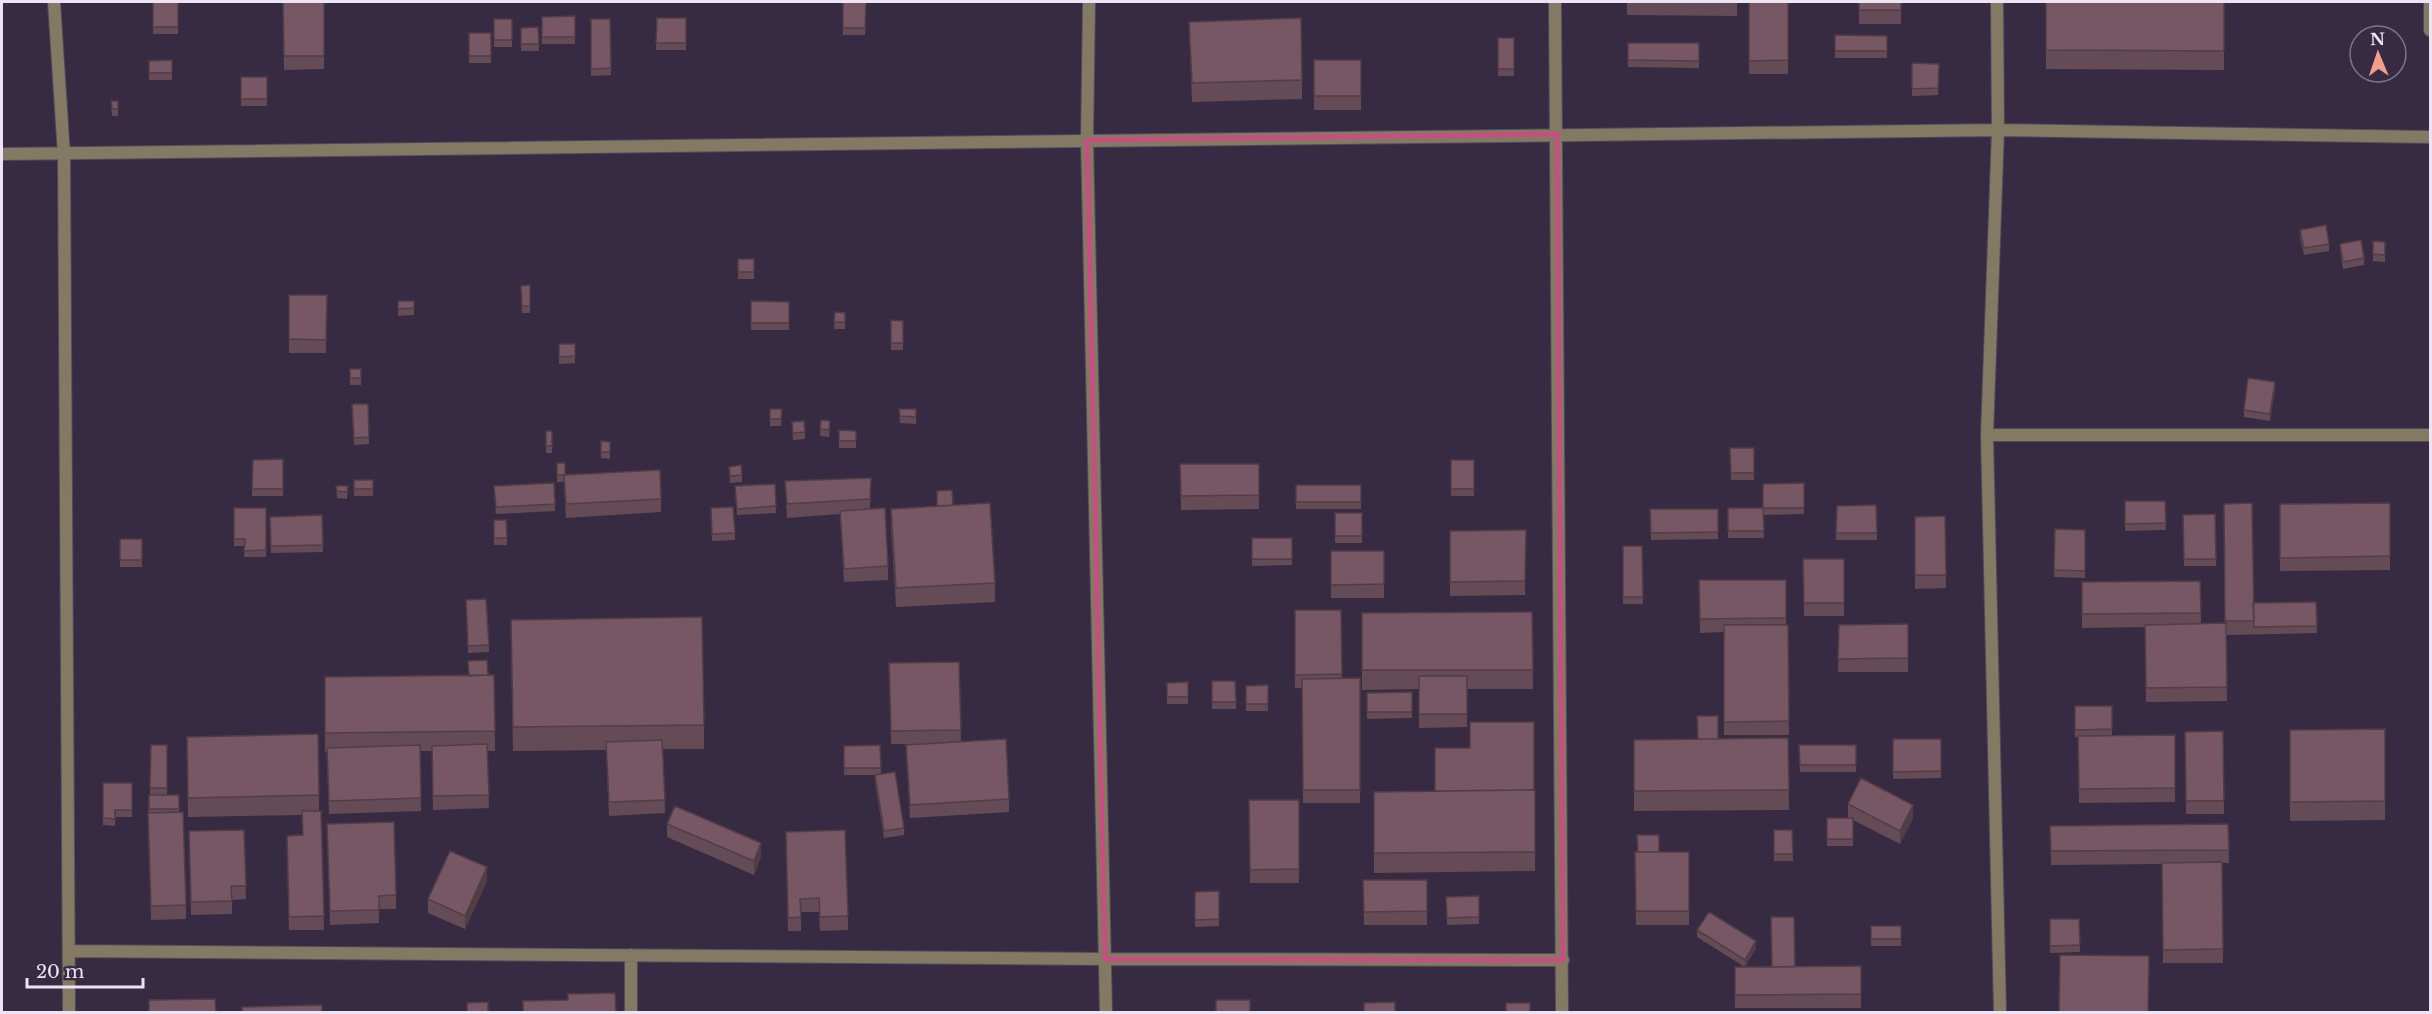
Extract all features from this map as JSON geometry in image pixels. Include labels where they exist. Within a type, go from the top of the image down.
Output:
[{"type":"street","points":[[54,2],[64,154],[69,1012]]},
{"type":"street","points":[[1089,2],[1087,140],[1106,1012]]},
{"type":"street","points":[[1555,2],[1562,1012]]},
{"type":"street","points":[[1997,2],[1998,130],[1988,435],[2000,1012]]},
{"type":"street","points":[[2430,2],[2430,30]]},
{"type":"street","points":[[2,154],[1998,130],[2430,137]]},
{"type":"street","points":[[1988,435],[2430,435]]},
{"type":"street","points":[[70,951],[1563,960]]},
{"type":"street","points":[[631,955],[631,1012]]},
{"type":"highlighted area","points":[[1557,134],[1563,960],[1105,959],[1087,140]]},
{"type":"building","points":[[153,2],[178,2],[178,27],[153,27]]},
{"type":"building","points":[[283,2],[324,2],[324,56],[284,56]]},
{"type":"building","points":[[843,2],[866,2],[865,28],[843,28]]},
{"type":"building","points":[[1749,2],[1788,2],[1788,60],[1749,61]]},
{"type":"building","points":[[1859,2],[1901,2],[1901,10],[1859,10]]},
{"type":"building","points":[[2046,2],[2224,2],[2224,51],[2046,50]]},
{"type":"building","points":[[575,16],[575,37],[542,37],[542,17]]},
{"type":"building","points":[[657,18],[686,18],[686,43],[656,43]]},
{"type":"building","points":[[1301,18],[1302,80],[1192,83],[1189,22]]},
{"type":"building","points":[[494,19],[512,19],[512,40],[494,40]]},
{"type":"building","points":[[591,19],[610,19],[611,68],[591,69]]},
{"type":"building","points":[[538,27],[539,44],[521,44],[521,28]]},
{"type":"building","points":[[469,33],[491,33],[491,56],[469,56]]},
{"type":"building","points":[[1835,35],[1887,36],[1887,51],[1835,51]]},
{"type":"building","points":[[1498,38],[1514,38],[1514,69],[1498,69]]},
{"type":"building","points":[[1628,43],[1699,43],[1699,61],[1628,60]]},
{"type":"building","points":[[172,60],[172,73],[149,73],[149,61]]},
{"type":"building","points":[[1314,60],[1361,60],[1361,96],[1314,96]]},
{"type":"building","points":[[1912,63],[1939,64],[1938,88],[1912,89]]},
{"type":"building","points":[[241,77],[267,77],[267,99],[241,99]]},
{"type":"building","points":[[111,101],[118,101],[118,109],[112,109]]},
{"type":"building","points":[[2326,225],[2329,244],[2304,248],[2300,230]]},
{"type":"building","points":[[2361,240],[2364,258],[2343,262],[2340,244]]},
{"type":"building","points":[[2373,241],[2385,242],[2385,255],[2373,254]]},
{"type":"building","points":[[738,259],[754,259],[754,272],[738,272]]},
{"type":"building","points":[[530,285],[530,306],[522,306],[521,286]]},
{"type":"building","points":[[289,295],[327,295],[326,340],[289,339]]},
{"type":"building","points":[[398,301],[414,301],[414,308],[398,309]]},
{"type":"building","points":[[751,301],[789,302],[789,323],[751,323]]},
{"type":"building","points":[[835,312],[845,313],[845,322],[834,322]]},
{"type":"building","points":[[891,320],[903,321],[903,343],[891,343]]},
{"type":"building","points":[[559,344],[575,344],[575,356],[559,357]]},
{"type":"building","points":[[350,369],[361,369],[361,378],[350,378]]},
{"type":"building","points":[[2248,378],[2275,382],[2270,414],[2244,410]]},
{"type":"building","points":[[352,404],[368,404],[369,437],[354,438]]},
{"type":"building","points":[[770,409],[782,409],[781,419],[770,419]]},
{"type":"building","points":[[899,409],[916,409],[916,417],[900,416]]},
{"type":"building","points":[[821,420],[830,421],[829,430],[820,429]]},
{"type":"building","points":[[804,421],[805,432],[793,433],[792,422]]},
{"type":"building","points":[[839,430],[856,431],[856,441],[839,441]]},
{"type":"building","points":[[546,431],[552,431],[552,446],[546,446]]},
{"type":"building","points":[[601,441],[610,442],[610,452],[601,452]]},
{"type":"building","points":[[1730,448],[1754,448],[1754,473],[1731,473]]},
{"type":"building","points":[[283,459],[283,489],[252,489],[253,460]]},
{"type":"building","points":[[1451,460],[1474,460],[1474,489],[1451,489]]},
{"type":"building","points":[[557,463],[565,463],[565,475],[557,475]]},
{"type":"building","points":[[1180,464],[1259,464],[1259,495],[1181,496]]},
{"type":"building","points":[[741,465],[742,475],[730,476],[729,467]]},
{"type":"building","points":[[660,470],[661,499],[566,504],[564,475]]},
{"type":"building","points":[[871,478],[870,499],[787,504],[785,481]]},
{"type":"building","points":[[354,480],[373,480],[373,489],[354,489]]},
{"type":"building","points":[[554,483],[555,504],[496,507],[494,486]]},
{"type":"building","points":[[1804,483],[1804,508],[1763,508],[1763,484]]},
{"type":"building","points":[[775,484],[776,506],[737,509],[735,486]]},
{"type":"building","points":[[1296,485],[1361,485],[1361,502],[1296,502]]},
{"type":"building","points":[[336,486],[348,486],[347,492],[337,491]]},
{"type":"building","points":[[952,490],[953,505],[937,506],[937,491]]},
{"type":"building","points":[[2125,501],[2165,501],[2166,523],[2125,524]]},
{"type":"building","points":[[990,503],[995,583],[896,588],[891,509]]},
{"type":"building","points":[[2252,503],[2254,621],[2225,621],[2224,504]]},
{"type":"building","points":[[2390,503],[2390,556],[2280,558],[2280,504]]},
{"type":"building","points":[[1876,505],[1877,533],[1836,533],[1837,506]]},
{"type":"building","points":[[733,507],[735,533],[712,534],[711,508]]},
{"type":"building","points":[[234,508],[266,508],[266,550],[244,551],[245,539],[234,539]]},
{"type":"building","points":[[885,508],[888,566],[844,569],[840,511]]},
{"type":"building","points":[[1728,508],[1763,508],[1764,531],[1728,531]]},
{"type":"building","points":[[1650,509],[1718,509],[1718,532],[1651,533]]},
{"type":"building","points":[[1335,513],[1362,513],[1362,536],[1335,536]]},
{"type":"building","points":[[2215,514],[2216,559],[2184,559],[2183,515]]},
{"type":"building","points":[[322,515],[323,545],[271,546],[270,517]]},
{"type":"building","points":[[1945,516],[1946,575],[1915,575],[1915,517]]},
{"type":"building","points":[[494,520],[506,520],[507,538],[494,538]]},
{"type":"building","points":[[2055,529],[2085,530],[2085,571],[2054,570]]},
{"type":"building","points":[[1526,530],[1525,581],[1450,582],[1450,531]]},
{"type":"building","points":[[1252,538],[1292,538],[1292,559],[1252,559]]},
{"type":"building","points":[[120,539],[142,539],[142,560],[120,560]]},
{"type":"building","points":[[1623,546],[1642,546],[1643,597],[1623,597]]},
{"type":"building","points":[[1331,551],[1384,551],[1384,584],[1331,585]]},
{"type":"building","points":[[1803,559],[1844,559],[1844,603],[1804,603]]},
{"type":"building","points":[[1699,580],[1786,580],[1786,618],[1700,619]]},
{"type":"building","points":[[2200,581],[2201,613],[2082,614],[2082,582]]},
{"type":"building","points":[[486,599],[489,645],[468,646],[466,600]]},
{"type":"building","points":[[2316,602],[2317,626],[2254,627],[2253,603]]},
{"type":"building","points":[[1295,610],[1341,610],[1342,674],[1295,675]]},
{"type":"building","points":[[1532,612],[1533,670],[1362,670],[1362,613]]},
{"type":"building","points":[[702,617],[704,725],[513,727],[511,620]]},
{"type":"building","points":[[2226,623],[2227,687],[2146,688],[2145,625]]},
{"type":"building","points":[[1908,624],[1908,658],[1838,659],[1839,625]]},
{"type":"building","points":[[1724,625],[1788,625],[1789,721],[1724,722]]},
{"type":"building","points":[[487,660],[488,675],[469,676],[468,661]]},
{"type":"building","points":[[959,662],[961,730],[891,731],[889,663]]},
{"type":"building","points":[[494,675],[495,731],[325,733],[325,677]]},
{"type":"building","points":[[1419,676],[1467,676],[1467,714],[1419,714]]},
{"type":"building","points":[[1360,678],[1360,790],[1303,790],[1302,679]]},
{"type":"building","points":[[1212,681],[1235,681],[1236,702],[1212,702]]},
{"type":"building","points":[[1188,682],[1188,697],[1167,697],[1167,683]]},
{"type":"building","points":[[1268,685],[1268,704],[1246,704],[1246,686]]},
{"type":"building","points":[[1412,692],[1412,712],[1367,712],[1367,693]]},
{"type":"building","points":[[2075,706],[2112,706],[2112,729],[2075,730]]},
{"type":"building","points":[[1697,716],[1718,716],[1718,739],[1698,739]]},
{"type":"building","points":[[1470,722],[1534,722],[1534,790],[1435,791],[1435,748],[1470,748]]},
{"type":"building","points":[[2385,729],[2385,801],[2290,802],[2290,730]]},
{"type":"building","points":[[2223,731],[2224,801],[2186,801],[2185,732]]},
{"type":"building","points":[[318,734],[319,795],[188,798],[187,737]]},
{"type":"building","points":[[2175,735],[2175,788],[2079,789],[2078,736]]},
{"type":"building","points":[[1788,738],[1789,790],[1634,791],[1634,740]]},
{"type":"building","points":[[1006,739],[1009,799],[910,805],[906,745]]},
{"type":"building","points":[[1893,739],[1941,739],[1941,771],[1893,772]]},
{"type":"building","points":[[662,740],[665,800],[609,802],[606,742]]},
{"type":"building","points":[[487,744],[489,795],[433,796],[432,746]]},
{"type":"building","points":[[151,745],[167,745],[167,788],[150,788]]},
{"type":"building","points":[[420,745],[421,798],[329,801],[327,748]]},
{"type":"building","points":[[880,745],[881,768],[844,768],[844,746]]},
{"type":"building","points":[[1799,745],[1856,745],[1856,765],[1800,765]]},
{"type":"building","points":[[895,772],[904,828],[884,831],[875,775]]},
{"type":"building","points":[[1861,778],[1913,805],[1900,831],[1848,804]]},
{"type":"building","points":[[103,783],[132,783],[132,810],[115,810],[115,819],[103,818]]},
{"type":"building","points":[[1535,790],[1535,852],[1374,853],[1374,792]]},
{"type":"building","points":[[149,795],[179,795],[179,809],[149,809]]},
{"type":"building","points":[[1249,800],[1299,800],[1299,869],[1250,870]]},
{"type":"building","points":[[675,806],[761,843],[754,861],[667,824]]},
{"type":"building","points":[[302,811],[321,811],[324,916],[289,917],[287,836],[303,835]]},
{"type":"building","points":[[183,812],[186,905],[151,906],[148,813]]},
{"type":"building","points":[[1827,818],[1853,818],[1853,839],[1827,839]]},
{"type":"building","points":[[394,822],[396,895],[379,896],[379,910],[330,911],[327,824]]},
{"type":"building","points":[[2228,824],[2229,850],[2051,851],[2050,826]]},
{"type":"building","points":[[244,830],[246,886],[231,886],[232,901],[191,902],[189,831]]},
{"type":"building","points":[[845,830],[848,916],[820,917],[819,898],[800,899],[801,917],[788,918],[786,832]]},
{"type":"building","points":[[1774,830],[1792,830],[1793,854],[1774,854]]},
{"type":"building","points":[[1637,835],[1659,835],[1659,852],[1638,852]]},
{"type":"building","points":[[450,851],[487,867],[465,916],[428,899]]},
{"type":"building","points":[[1635,852],[1689,852],[1689,911],[1636,911]]},
{"type":"building","points":[[2222,862],[2223,949],[2163,950],[2162,863]]},
{"type":"building","points":[[1363,880],[1427,880],[1427,911],[1364,912]]},
{"type":"building","points":[[1219,891],[1219,919],[1195,920],[1195,892]]},
{"type":"building","points":[[1479,896],[1479,917],[1447,918],[1446,897]]},
{"type":"building","points":[[1709,912],[1756,941],[1745,960],[1697,930]]},
{"type":"building","points":[[1771,917],[1794,917],[1795,967],[1772,967]]},
{"type":"building","points":[[2050,919],[2079,919],[2080,945],[2050,946]]},
{"type":"building","points":[[1871,926],[1901,926],[1901,939],[1871,939]]},
{"type":"building","points":[[2060,955],[2149,956],[2148,1012],[2059,1012]]},
{"type":"building","points":[[1861,966],[1861,994],[1735,995],[1735,967]]},
{"type":"building","points":[[615,993],[616,1012],[523,1012],[523,1001],[568,1000],[568,994]]},
{"type":"building","points":[[215,999],[216,1012],[149,1012],[149,1000]]},
{"type":"building","points":[[1216,1000],[1250,1000],[1250,1012],[1216,1012]]},
{"type":"building","points":[[488,1002],[488,1012],[467,1012],[467,1003]]},
{"type":"building","points":[[1395,1002],[1395,1012],[1364,1012],[1364,1003]]},
{"type":"building","points":[[1506,1003],[1530,1003],[1530,1012],[1506,1012]]},
{"type":"building","points":[[322,1005],[322,1012],[242,1012],[242,1007]]}]
